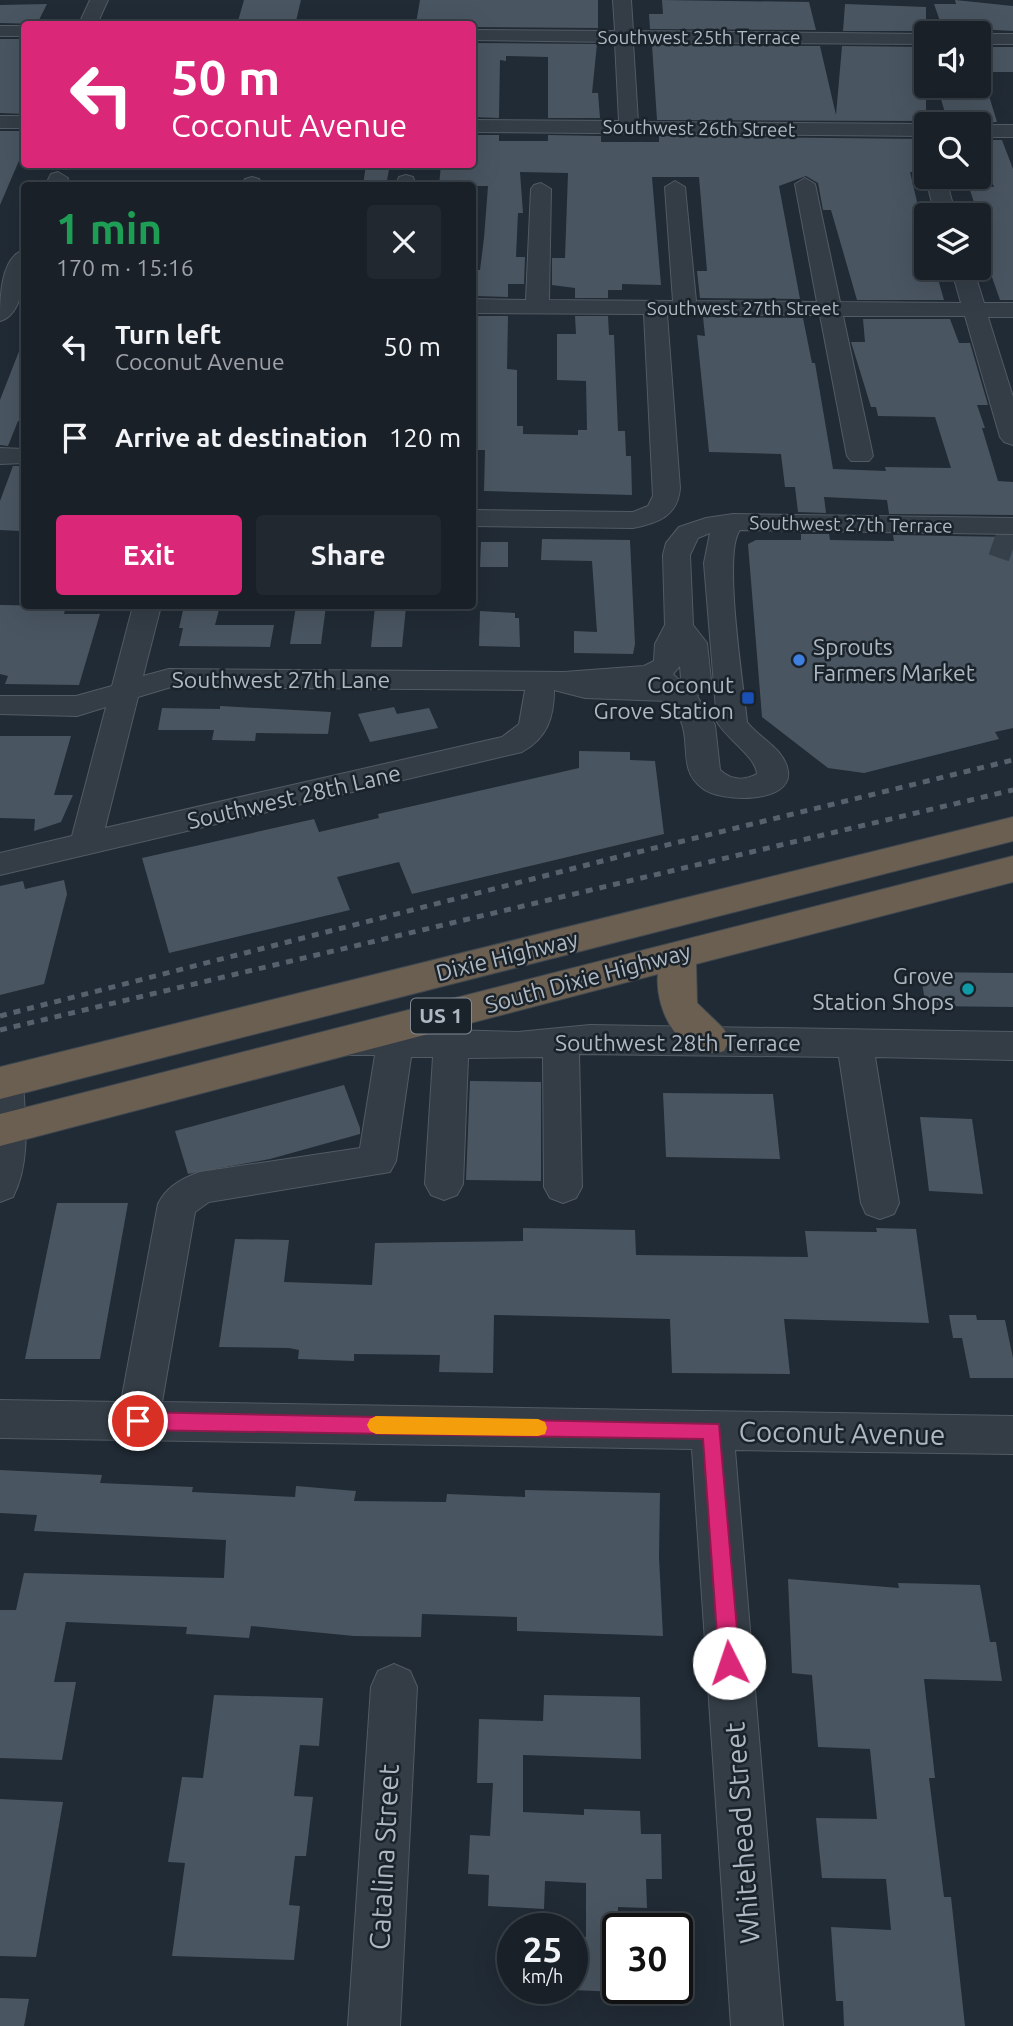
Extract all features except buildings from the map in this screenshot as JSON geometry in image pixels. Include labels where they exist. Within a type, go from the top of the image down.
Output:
[{"type":"highway","name":"Dixie Highway","points":[[3,1083],[1013,829]]},
{"type":"highway","name":"South Dixie Highway","points":[[4,1129],[1013,869]]},
{"type":"highway","points":[[680,953],[674,994],[677,1007],[684,1019],[710,1040]]},
{"type":"street","points":[[89,21],[99,0]]},
{"type":"street","points":[[622,0],[629,127]]},
{"type":"street","points":[[0,31],[21,31]]},
{"type":"street","name":"Southwest 25th Terrace","points":[[476,35],[914,39]]},
{"type":"street","points":[[991,39],[1013,39]]},
{"type":"street","points":[[0,122],[21,122]]},
{"type":"street","name":"Southwest 26th Street","points":[[476,126],[914,130]]},
{"type":"street","points":[[991,131],[1013,131]]},
{"type":"street","points":[[805,184],[860,456]]},
{"type":"street","points":[[675,187],[685,308]]},
{"type":"street","points":[[537,306],[541,189]]},
{"type":"street","points":[[7,305],[21,265]]},
{"type":"street","points":[[965,280],[1013,437]]},
{"type":"street","name":"Southwest 27th Street","points":[[476,306],[1013,310]]},
{"type":"street","points":[[476,518],[633,520],[656,514],[667,500],[667,488],[655,307]]},
{"type":"street","points":[[0,456],[21,456]]},
{"type":"street","points":[[665,682],[691,708],[699,722],[703,767],[709,778],[734,789],[752,788],[774,779],[774,768],[768,755],[737,736],[732,722],[718,563],[722,535],[733,522]]},
{"type":"street","name":"Southwest 27th Terrace","points":[[665,682],[691,688],[696,680],[693,643],[679,626],[676,552],[680,540],[691,531],[708,524],[733,522],[915,533],[994,532]]},
{"type":"street","points":[[85,846],[146,609]]},
{"type":"street","name":"Southwest 27th Lane","points":[[0,705],[77,706],[169,678],[552,681],[583,675],[665,682]]},
{"type":"street","name":"Southwest 28th Lane","points":[[0,864],[511,746],[526,738],[536,725],[552,681]]},
{"type":"street","name":"Southwest 28th Terrace","points":[[342,1041],[451,1046],[518,1046],[590,1039],[1013,1046]]},
{"type":"street","points":[[561,1042],[562,1187]]},
{"type":"street","points":[[855,1043],[880,1203]]},
{"type":"street","points":[[138,1421],[177,1204],[200,1188],[377,1161],[395,1044]]},
{"type":"street","points":[[444,1184],[451,1046]]},
{"type":"street","points":[[0,1186],[6,1162],[3,1083]]},
{"type":"street","name":"Coconut Avenue","points":[[0,1419],[1013,1435]]},
{"type":"street","name":"Whitehead Street","points":[[712,1431],[757,2026]]},
{"type":"street","name":"Catalina Street","points":[[374,2026],[394,1687]]},
{"type":"tunnel","points":[[993,542],[1013,549]]},
{"type":"railway","points":[[0,1016],[618,857],[1013,760]]},
{"type":"railway","points":[[0,1030],[1013,790]]},
{"type":"slow traffic","points":[[376,1425],[538,1428]]},
{"type":"place","name":"Sprouts Farmers Market","points":[[799,660]]},
{"type":"place","name":"Coconut Grove Station","points":[[748,698]]},
{"type":"place","name":"Grove Station Shops","points":[[968,989]]},
{"type":"route","points":[[138,1421],[712,1431],[729,1663]]}]
